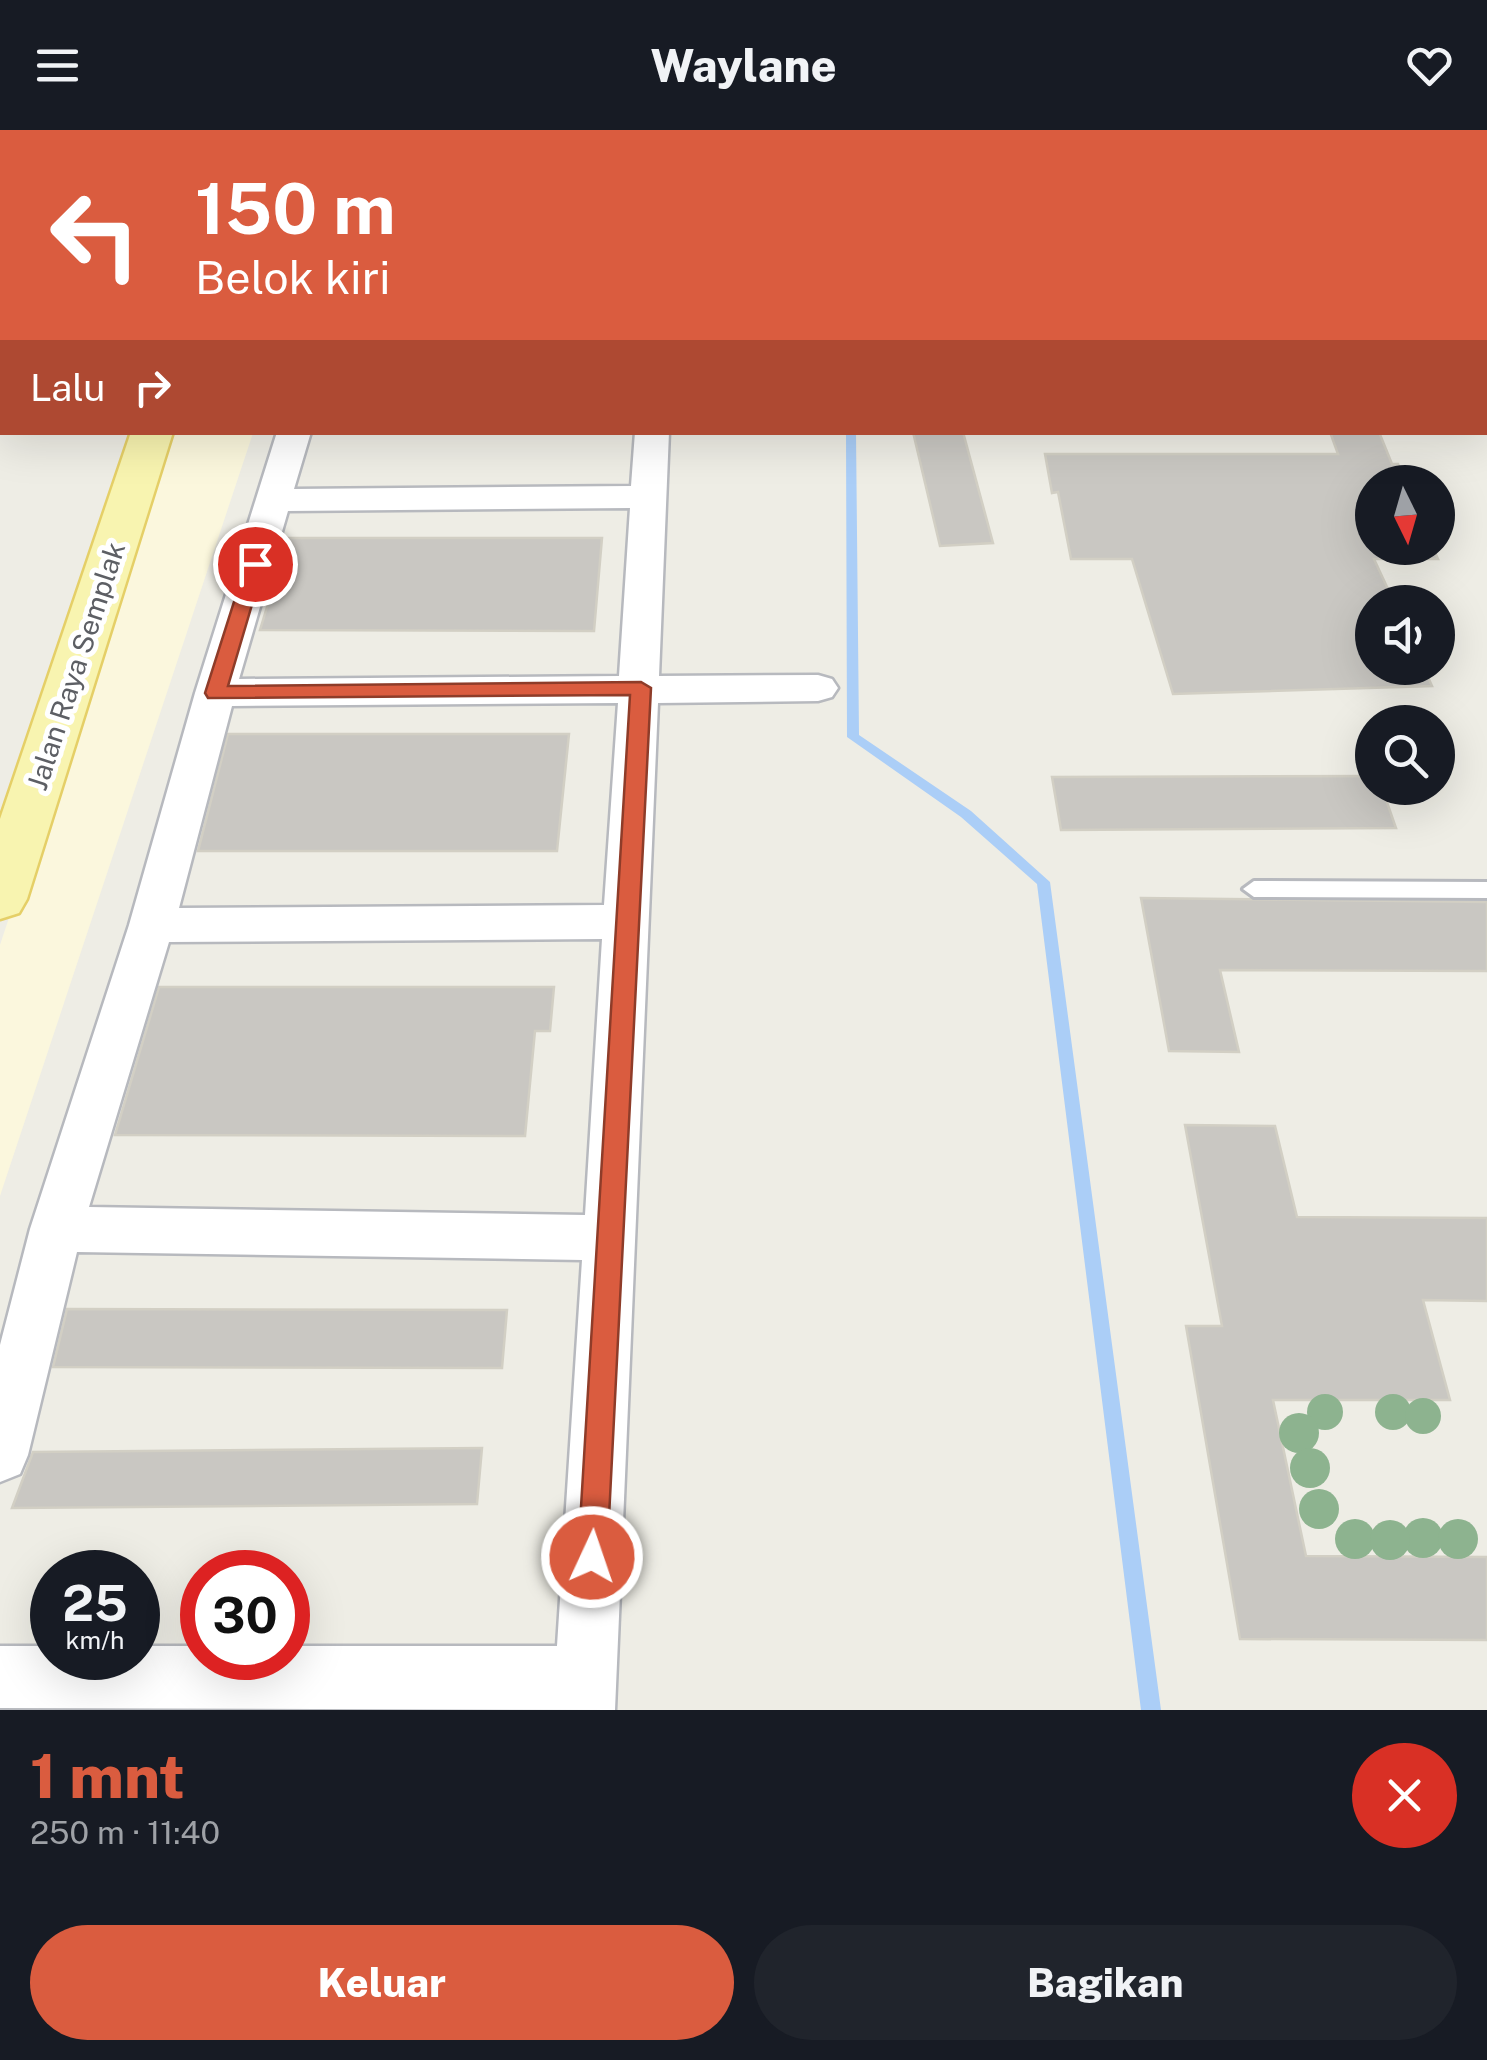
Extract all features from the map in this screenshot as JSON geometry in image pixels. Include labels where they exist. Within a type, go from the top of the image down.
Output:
[{"type":"main road","name":"Jalan Raya Semplak","points":[[0,899],[151,435]]},
{"type":"street","points":[[0,1455],[56,1229],[152,925],[293,435]]},
{"type":"street","points":[[0,1677],[585,1694],[652,435]]},
{"type":"street","points":[[275,500],[649,497]]},
{"type":"street","points":[[216,693],[818,688]]},
{"type":"street","points":[[152,925],[628,922]]},
{"type":"street","points":[[56,1229],[611,1238]]},
{"type":"lane","points":[[1254,889],[1487,890]]},
{"type":"shaded area","points":[[169,435],[252,435],[0,1196],[0,945]]},
{"type":"building","points":[[914,435],[964,435],[993,543],[940,546]]},
{"type":"building","points":[[1331,435],[1380,435],[1392,464],[1398,465],[1355,465],[1355,565],[1377,565],[1386,585],[1355,585],[1355,685],[1432,686],[1173,694],[1132,559],[1071,559],[1058,492],[1052,493],[1045,454],[1338,454]]},
{"type":"building","points":[[288,538],[602,538],[594,631],[260,630]]},
{"type":"building","points":[[228,734],[569,734],[557,851],[198,851]]},
{"type":"building","points":[[1355,776],[1355,805],[1388,805],[1396,828],[1061,830],[1052,777]]},
{"type":"building","points":[[1141,898],[1487,902],[1487,971],[1220,970],[1239,1052],[1169,1051]]},
{"type":"building","points":[[159,987],[554,987],[550,1031],[535,1031],[525,1136],[115,1135]]},
{"type":"building","points":[[1185,1125],[1275,1126],[1297,1217],[1487,1218],[1487,1301],[1423,1300],[1450,1400],[1273,1400],[1306,1556],[1487,1557],[1487,1640],[1240,1639],[1186,1326],[1222,1326]]},
{"type":"building","points":[[67,1309],[507,1310],[502,1368],[53,1367]]},
{"type":"building","points":[[482,1448],[477,1504],[12,1508],[33,1452]]},
{"type":"waterway","points":[[851,435],[853,737],[966,814],[1043,882],[1151,1710]]},
{"type":"route","points":[[255,564],[216,693],[641,688],[592,1557]]}]
